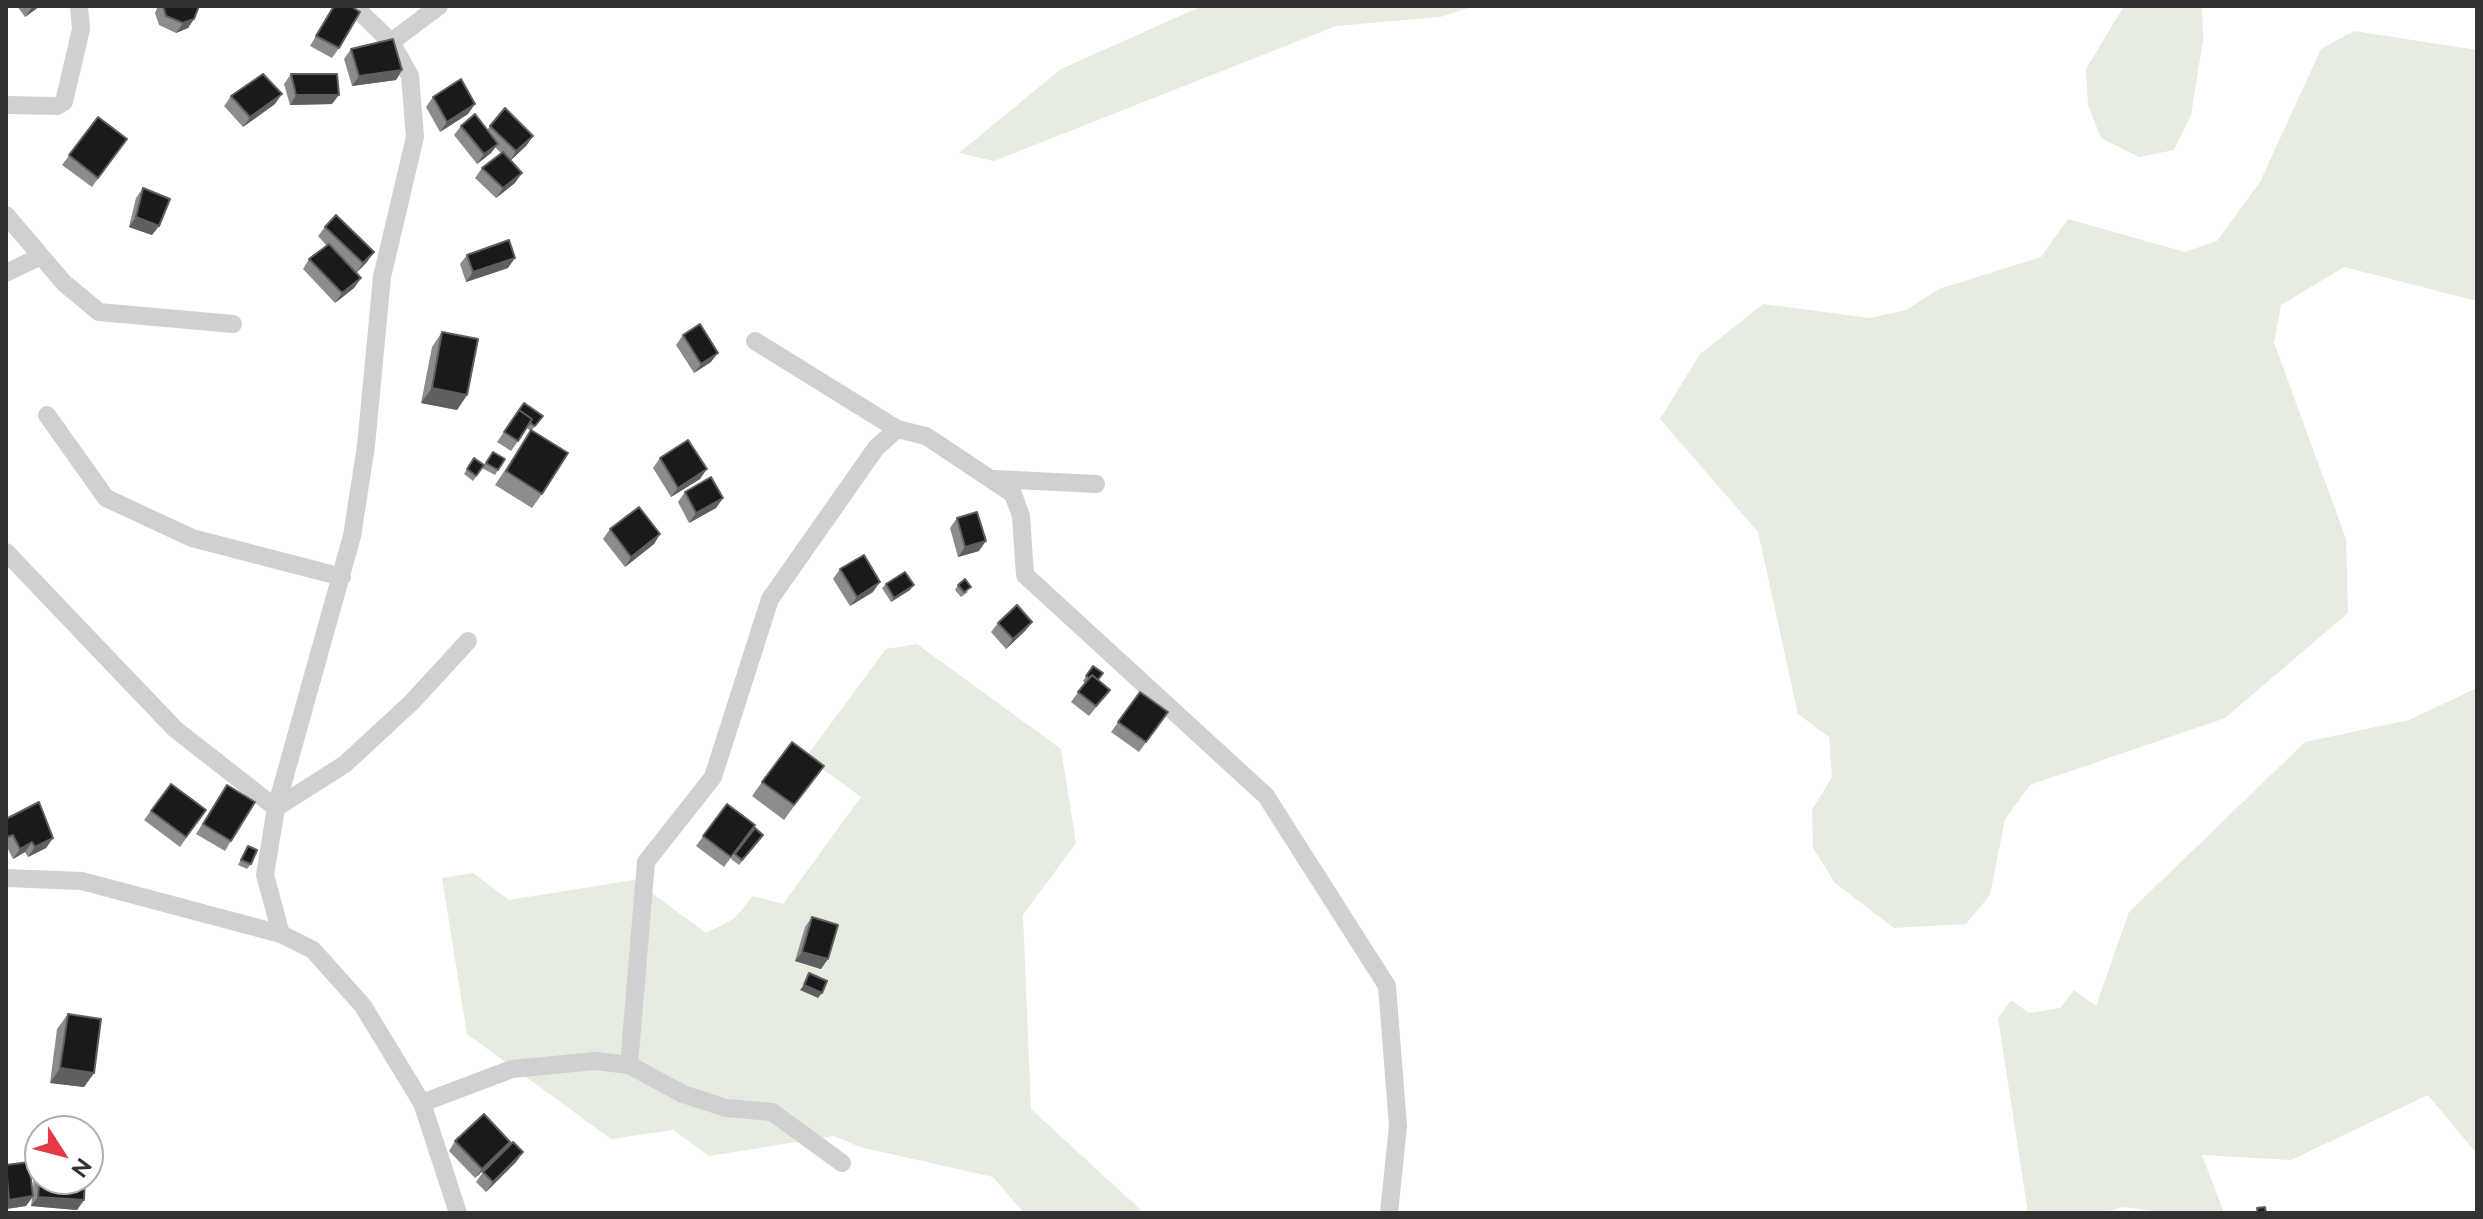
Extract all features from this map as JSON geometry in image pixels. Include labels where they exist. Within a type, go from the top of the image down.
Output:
[{"type":"street","points":[[6,105],[57,106],[66,100],[81,29],[79,6]]},
{"type":"street","points":[[281,934],[265,875],[276,808],[342,577],[366,446],[382,277],[415,137],[410,76],[391,42],[354,6]]},
{"type":"street","points":[[391,42],[439,6]]},
{"type":"street","points":[[6,215],[39,257],[99,312],[233,324]]},
{"type":"street","points":[[6,273],[39,257]]},
{"type":"street","points":[[755,341],[897,429],[926,436],[1013,494],[1021,516],[1025,575],[1266,796],[1387,986],[1398,1126],[1389,1213]]},
{"type":"street","points":[[47,415],[106,498],[192,538],[342,577]]},
{"type":"street","points":[[629,1065],[646,862],[713,777],[770,599],[876,448],[897,429]]},
{"type":"street","points":[[991,479],[1096,484]]},
{"type":"street","points":[[6,552],[175,729],[276,808]]},
{"type":"street","points":[[276,808],[345,764],[412,702],[468,641]]},
{"type":"street","points":[[6,878],[82,881],[175,909],[281,934],[313,950],[363,1006],[422,1103],[458,1213]]},
{"type":"street","points":[[422,1103],[512,1069],[595,1061],[629,1065],[683,1094],[726,1108],[772,1112],[842,1163]]},
{"type":"shaded area","points":[[1474,6],[1440,17],[1336,26],[994,161],[959,153],[1061,69],[1200,7]]},
{"type":"shaded area","points":[[2124,6],[2202,6],[2203,40],[2191,115],[2174,150],[2139,157],[2101,138],[2088,105],[2086,69]]},
{"type":"shaded area","points":[[2354,31],[2477,50],[2477,301],[2344,267],[2281,305],[2274,343],[2346,539],[2348,613],[2225,718],[2030,785],[2005,819],[1990,895],[1966,924],[1894,928],[1835,883],[1813,848],[1812,810],[1832,777],[1829,737],[1798,714],[1758,532],[1660,419],[1700,354],[1763,304],[1870,318],[1906,310],[1939,289],[2041,257],[2068,219],[2185,252],[2217,241],[2260,182],[2321,49]]},
{"type":"shaded area","points":[[917,644],[1061,749],[1076,843],[1023,915],[1031,1109],[1144,1213],[1024,1213],[993,1177],[860,1147],[834,1136],[709,1156],[673,1130],[611,1139],[467,1034],[442,878],[473,873],[509,900],[634,880],[706,933],[735,918],[753,896],[783,904],[861,797],[806,757],[886,649]]},
{"type":"shaded area","points":[[2477,688],[2477,1154],[2428,1095],[2291,1160],[2202,1155],[2224,1213],[2170,1213],[2123,1207],[2103,1213],[2028,1213],[1998,1018],[2011,1000],[2029,1013],[2060,1008],[2074,990],[2096,1006],[2129,912],[2305,742],[2409,720]]},
{"type":"building","points":[[163,6],[199,6],[194,19],[183,23],[166,16]]},
{"type":"building","points":[[334,6],[351,6],[360,12],[339,48],[316,36]]},
{"type":"building","points":[[393,39],[402,70],[359,76],[351,49]]},
{"type":"building","points":[[263,74],[282,94],[250,117],[231,96]]},
{"type":"building","points":[[291,74],[337,74],[339,95],[296,95]]},
{"type":"building","points":[[461,79],[475,104],[447,122],[433,97]]},
{"type":"building","points":[[505,108],[533,136],[516,151],[490,126]]},
{"type":"building","points":[[475,114],[498,144],[484,154],[461,126]]},
{"type":"building","points":[[98,117],[127,139],[98,178],[69,155]]},
{"type":"building","points":[[503,152],[522,173],[503,188],[482,168]]},
{"type":"building","points":[[143,188],[170,199],[159,226],[136,217]]},
{"type":"building","points":[[336,215],[374,252],[363,263],[325,227]]},
{"type":"building","points":[[509,240],[515,258],[473,272],[467,255]]},
{"type":"building","points":[[329,244],[361,278],[342,293],[309,259]]},
{"type":"building","points":[[700,324],[718,353],[701,364],[683,335]]},
{"type":"building","points":[[442,332],[478,339],[467,395],[432,388]]},
{"type":"building","points":[[524,403],[543,416],[535,426],[530,423],[532,419],[519,410]]},
{"type":"building","points":[[519,410],[532,419],[518,441],[504,432]]},
{"type":"building","points":[[531,430],[568,453],[542,494],[506,471]]},
{"type":"building","points":[[688,440],[707,469],[678,488],[660,458]]},
{"type":"building","points":[[493,452],[505,459],[498,470],[486,463]]},
{"type":"building","points":[[474,458],[484,465],[476,476],[467,469]]},
{"type":"building","points":[[711,477],[723,498],[696,513],[685,492]]},
{"type":"building","points":[[639,507],[660,534],[631,557],[610,529]]},
{"type":"building","points":[[977,512],[986,541],[965,547],[957,518]]},
{"type":"building","points":[[864,555],[880,582],[857,597],[840,569]]},
{"type":"building","points":[[905,572],[914,585],[894,598],[886,584]]},
{"type":"building","points":[[965,579],[971,587],[964,592],[958,585]]},
{"type":"building","points":[[1017,605],[1032,622],[1013,639],[998,623]]},
{"type":"building","points":[[1093,666],[1103,673],[1098,680],[1092,675],[1089,678],[1086,676]]},
{"type":"building","points":[[1092,675],[1110,690],[1096,706],[1078,692]]},
{"type":"building","points":[[1140,692],[1168,712],[1146,742],[1118,722]]},
{"type":"building","points":[[792,742],[824,766],[794,805],[762,782]]},
{"type":"building","points":[[171,784],[206,810],[186,837],[151,811]]},
{"type":"building","points":[[227,785],[255,802],[231,841],[203,824]]},
{"type":"building","points":[[39,802],[53,838],[35,847],[32,842],[20,849],[13,835],[8,837],[6,833],[6,819]]},
{"type":"building","points":[[727,804],[755,825],[731,857],[703,836]]},
{"type":"building","points":[[755,828],[763,835],[742,860],[735,854]]},
{"type":"building","points":[[248,846],[257,850],[251,864],[241,860]]},
{"type":"building","points":[[812,917],[838,925],[828,959],[802,952]]},
{"type":"building","points":[[809,973],[827,981],[822,993],[804,985]]},
{"type":"building","points":[[68,1014],[101,1019],[94,1073],[60,1068]]},
{"type":"building","points":[[484,1114],[510,1142],[482,1169],[455,1141]]},
{"type":"building","points":[[513,1142],[523,1152],[493,1182],[483,1172]]},
{"type":"building","points":[[24,1163],[24,1195],[33,1196],[9,1200],[6,1165]]},
{"type":"building","points":[[38,1195],[84,1195],[84,1200]]},
{"type":"building","points":[[2265,1207],[2266,1213],[2258,1213],[2257,1208]]}]
